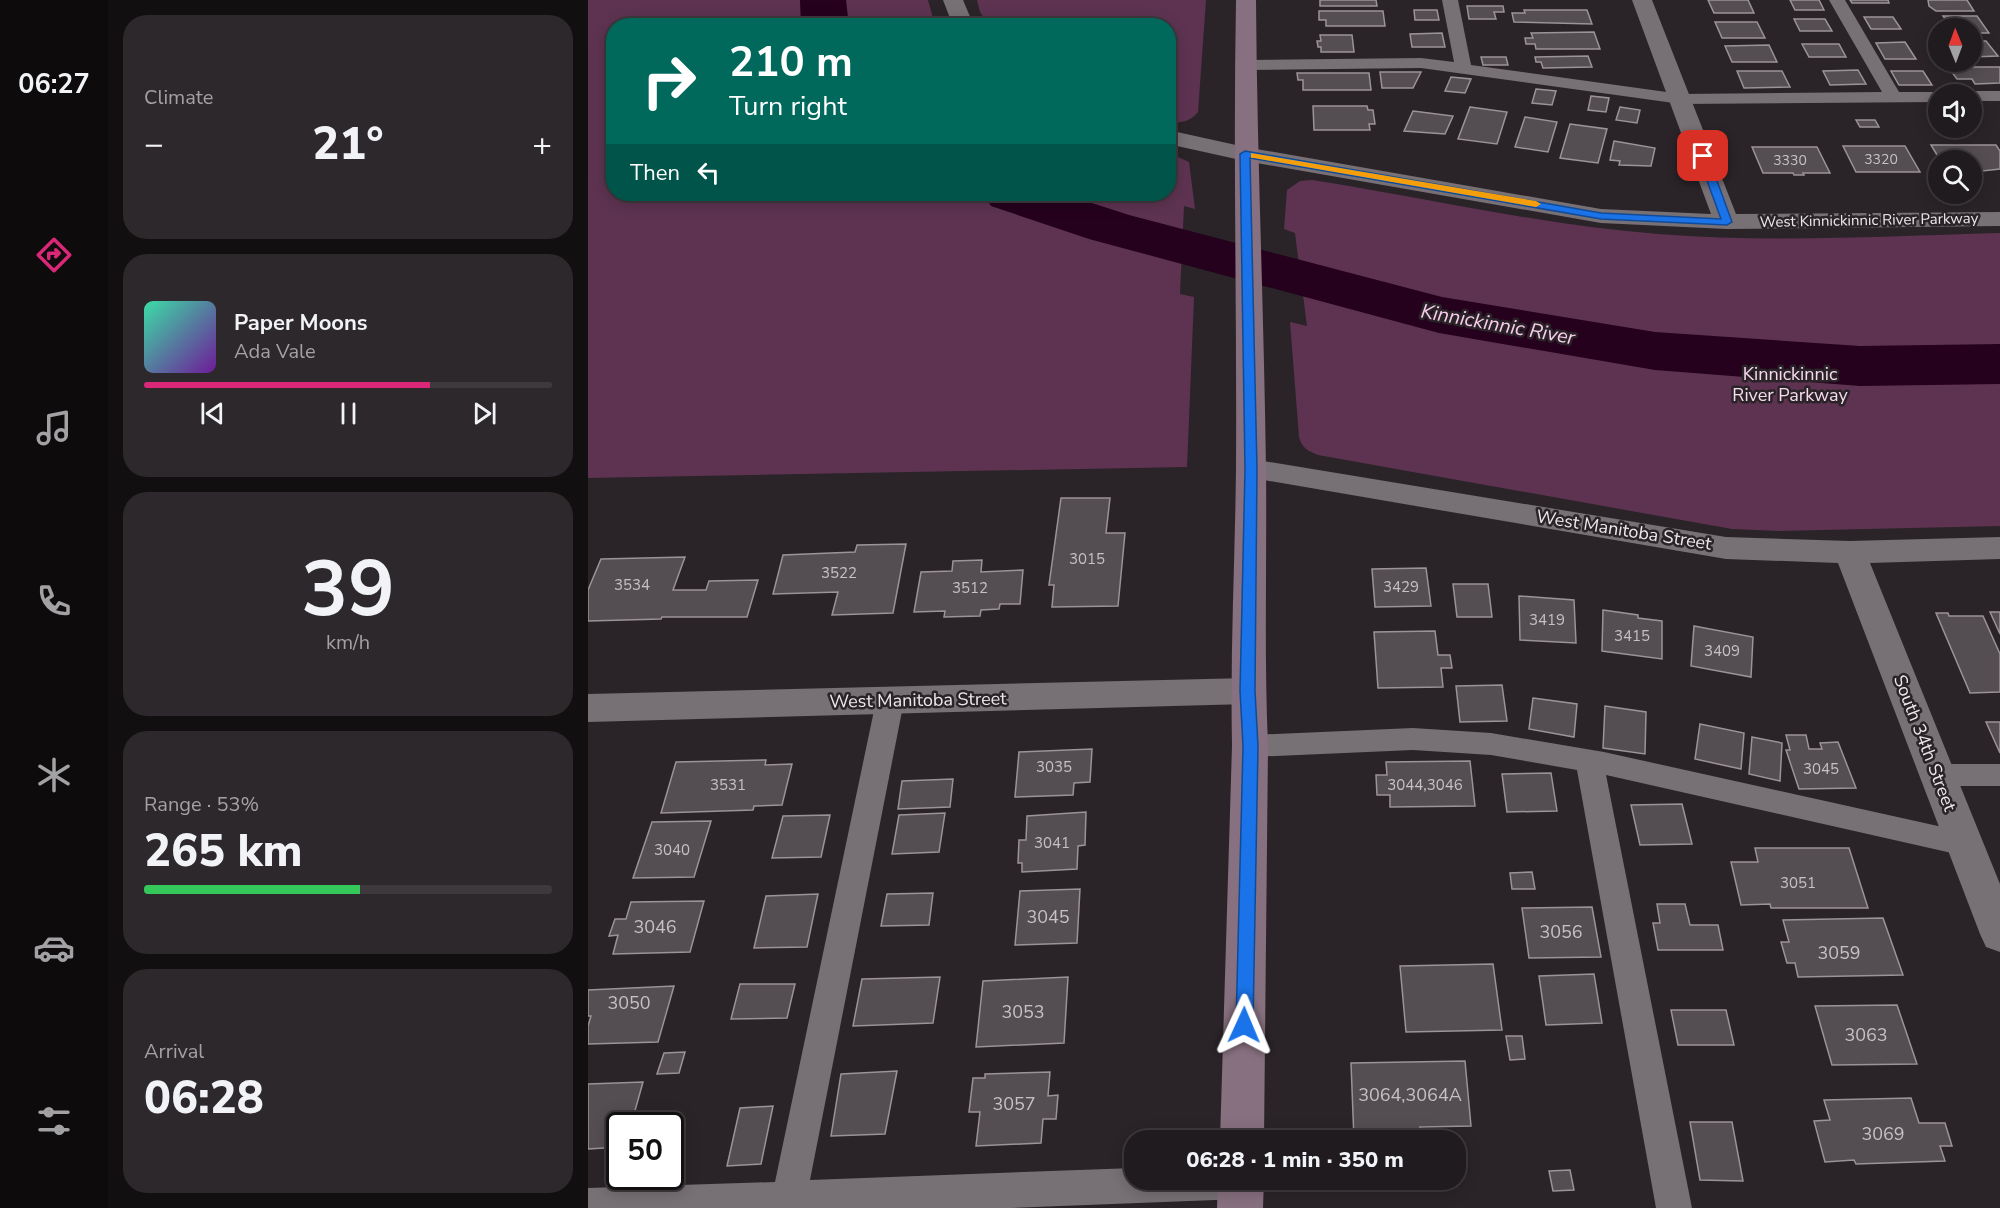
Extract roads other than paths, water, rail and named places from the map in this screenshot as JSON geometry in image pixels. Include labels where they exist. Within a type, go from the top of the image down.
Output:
[{"type":"main road","points":[[1242,1130],[1250,746],[1248,691],[1251,469],[1245,222],[1246,0]]},
{"type":"street","points":[[953,0],[959,18]]},
{"type":"street","points":[[1642,0],[1727,222]]},
{"type":"street","name":"West Kinnickinnic River Parkway","points":[[1176,139],[1245,154],[1601,216],[1727,222],[2000,219]]},
{"type":"street","name":"West Manitoba Street","points":[[1251,469],[1726,548],[1850,552],[2000,548]]},
{"type":"street","name":"South 34th Street","points":[[1850,552],[2000,934]]},
{"type":"street","name":"West Manitoba Street","points":[[588,708],[1248,691]]},
{"type":"lane","points":[[1450,0],[1463,69]]},
{"type":"lane","points":[[1837,0],[1894,98]]},
{"type":"lane","points":[[1245,65],[1421,63],[1681,99],[1928,97]]},
{"type":"lane","points":[[1982,96],[2000,96]]},
{"type":"lane","points":[[789,1199],[890,700]]},
{"type":"lane","points":[[1250,746],[1413,739],[1491,744],[1589,760],[1965,844]]},
{"type":"lane","points":[[1589,760],[1674,1208]]},
{"type":"lane","points":[[1938,775],[2000,775]]},
{"type":"lane","points":[[588,1206],[1124,1183]]},
{"type":"waterway","name":"Kinnickinnic River","points":[[823,0],[824,18]]},
{"type":"waterway","name":"Kinnickinnic River","points":[[1032,201],[1109,227],[1439,315],[1655,351],[1860,366],[2000,364]]},
{"type":"park label","name":"Kinnickinnic River Parkway","points":[[1790,384]]}]
